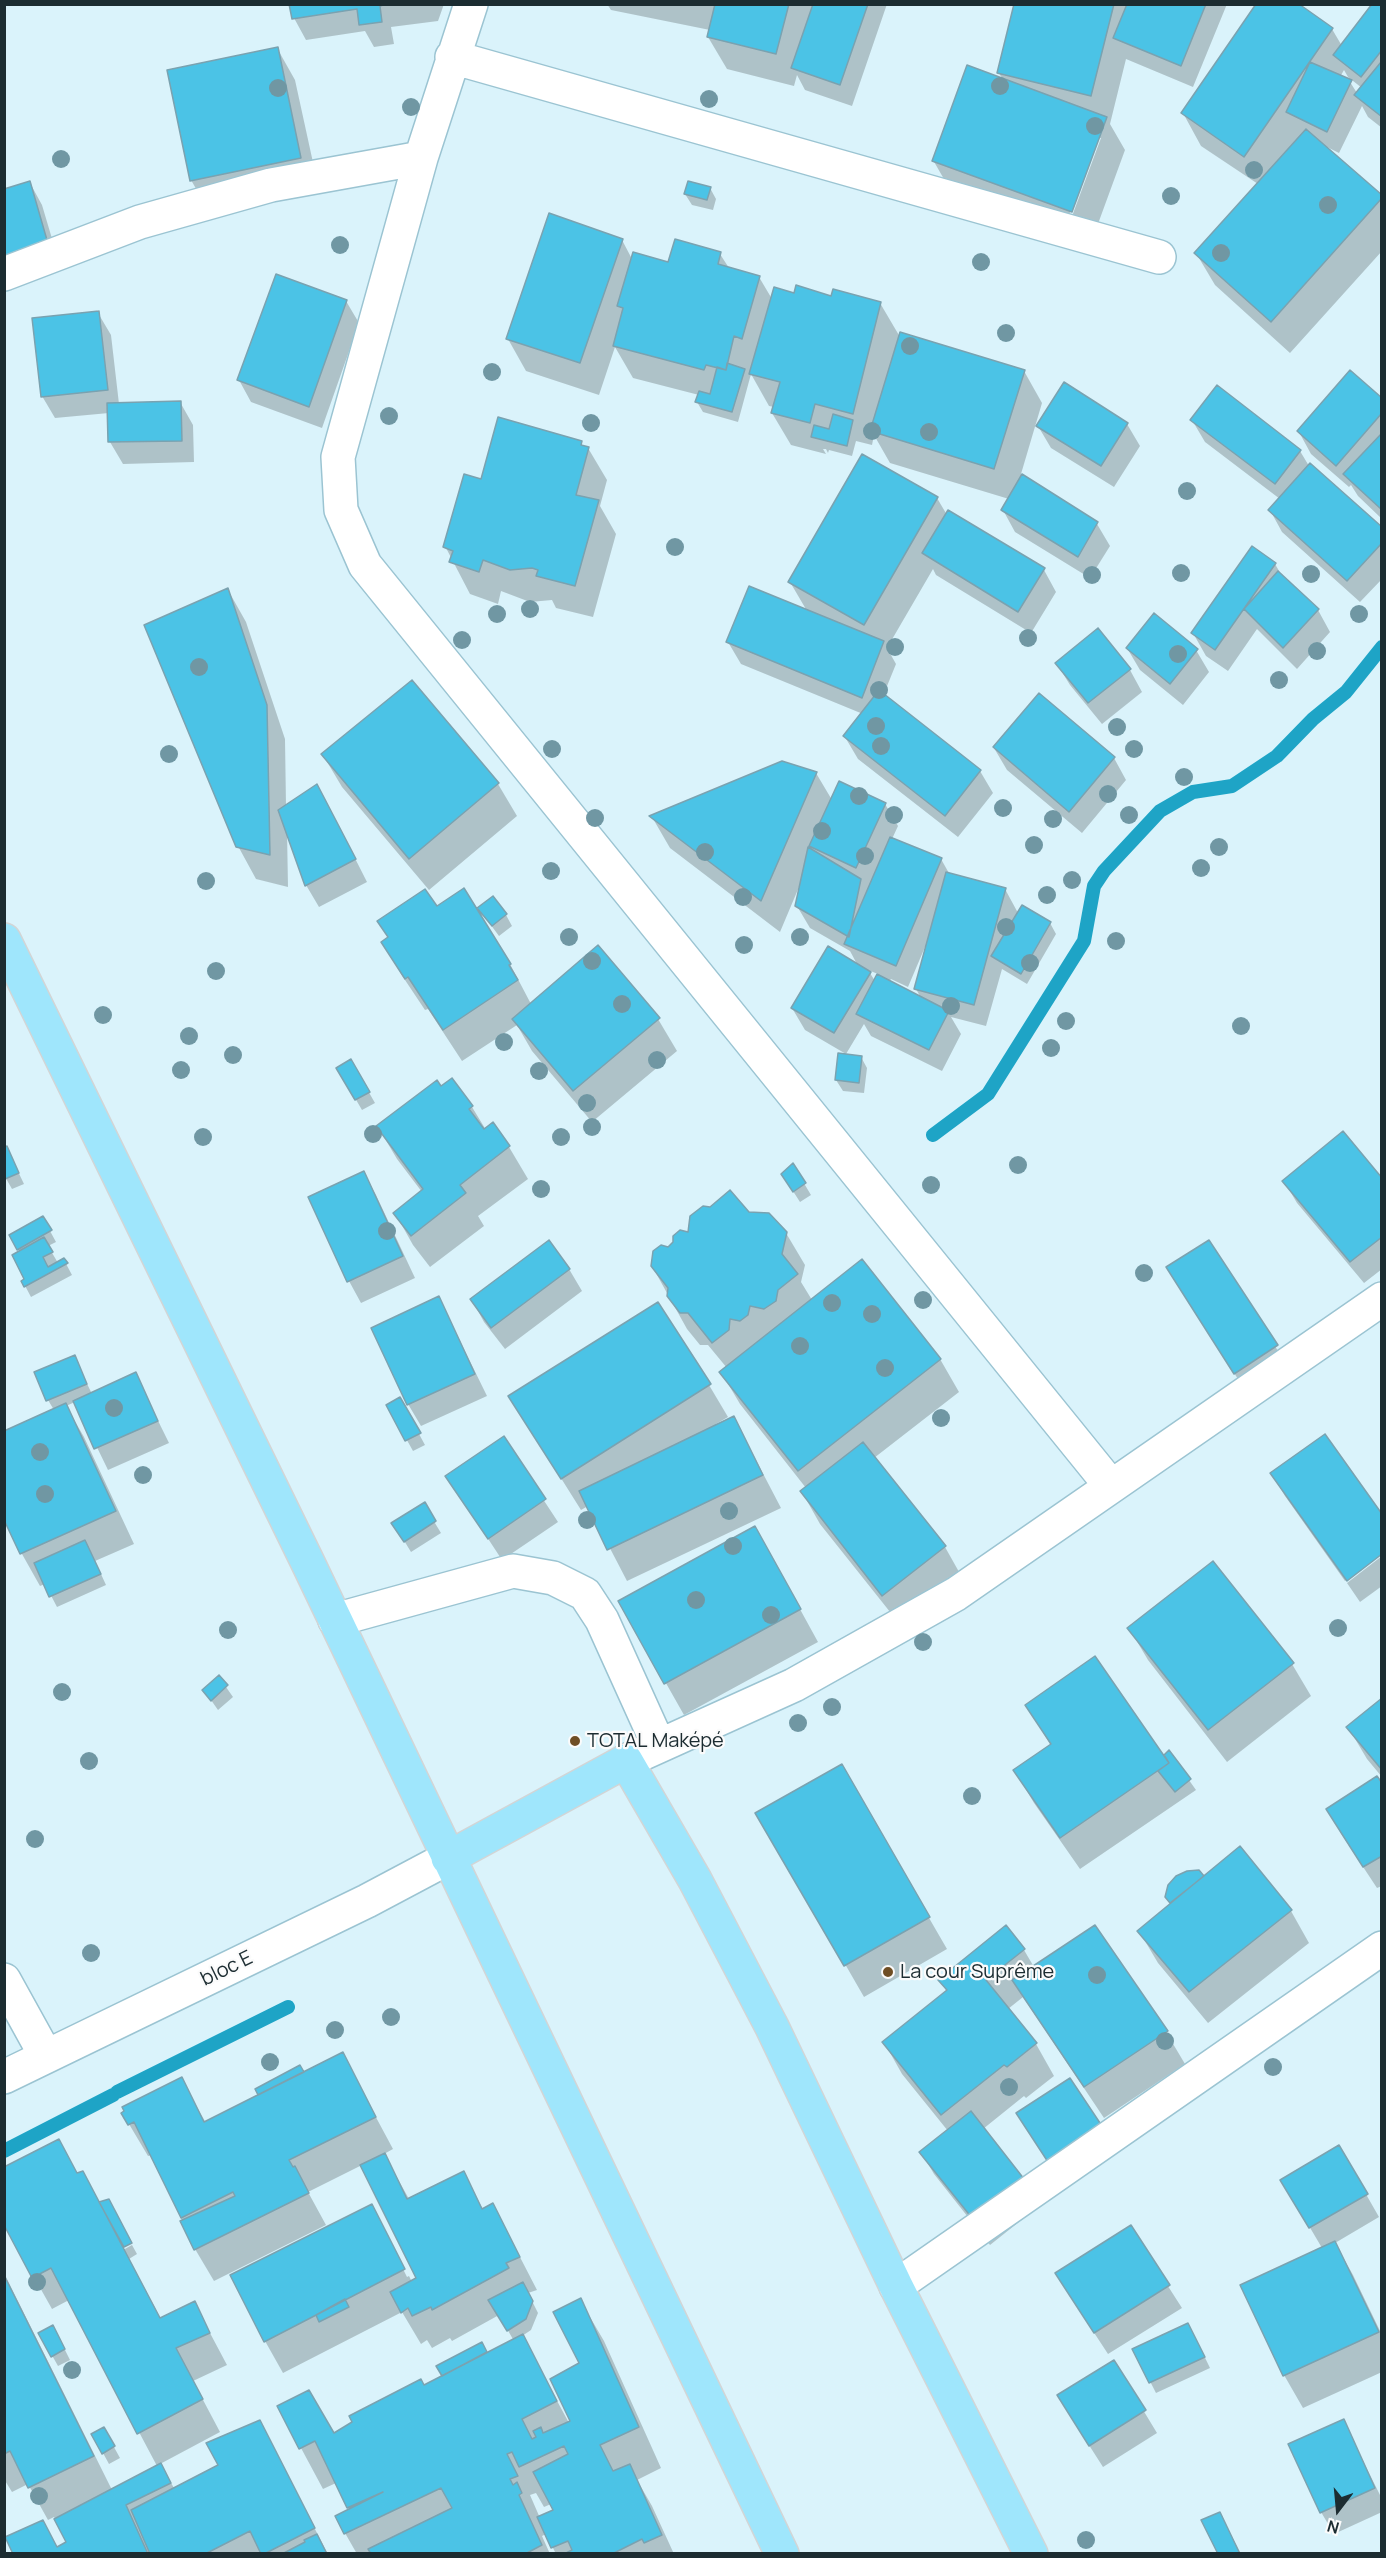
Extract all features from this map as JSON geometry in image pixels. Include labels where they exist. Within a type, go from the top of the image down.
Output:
[{"type":"main road","points":[[4,940],[335,1620],[782,2553]]},
{"type":"main road","points":[[448,1858],[626,1761],[695,1880],[762,2008],[896,2286],[1031,2553]]},
{"type":"street","points":[[471,4],[421,158],[338,458],[341,510],[365,565],[1111,1486]]},
{"type":"street","points":[[452,57],[1159,257]]},
{"type":"street","points":[[4,274],[140,222],[260,188],[421,158]]},
{"type":"street","points":[[626,1761],[794,1685],[956,1594],[1382,1299]]},
{"type":"street","points":[[335,1620],[513,1571],[553,1578],[585,1594],[602,1620],[659,1746]]},
{"type":"street","name":"bloc E","points":[[4,2077],[367,1901],[448,1858]]},
{"type":"street","points":[[896,2286],[1382,1948]]},
{"type":"street","points":[[4,1980],[46,2056]]},
{"type":"building","points":[[289,4],[387,4],[380,6],[382,22],[359,25],[357,9],[292,19]]},
{"type":"building","points":[[715,4],[789,4],[776,54],[707,37]]},
{"type":"building","points":[[813,4],[868,4],[840,85],[791,68]]},
{"type":"building","points":[[1014,4],[1114,4],[1091,96],[997,73]]},
{"type":"building","points":[[1127,4],[1206,4],[1181,66],[1113,38]]},
{"type":"building","points":[[1256,4],[1299,4],[1333,28],[1244,157],[1181,113]]},
{"type":"building","points":[[1372,4],[1382,4],[1382,50],[1361,77],[1333,55]]},
{"type":"building","points":[[278,47],[301,158],[190,181],[167,70]]},
{"type":"building","points":[[1310,62],[1352,80],[1327,132],[1286,112]]},
{"type":"building","points":[[1382,62],[1382,117],[1354,95]]},
{"type":"building","points":[[967,65],[1107,117],[1072,212],[932,161]]},
{"type":"building","points":[[1306,129],[1382,195],[1382,198],[1271,322],[1194,253]]},
{"type":"building","points":[[30,181],[49,247],[4,260],[4,189]]},
{"type":"building","points":[[688,181],[711,187],[707,200],[684,194]]},
{"type":"building","points":[[549,213],[623,239],[580,363],[506,339]]},
{"type":"building","points":[[675,239],[721,252],[718,264],[760,276],[742,339],[734,336],[726,370],[706,365],[704,370],[613,346],[623,308],[617,306],[633,252],[668,262]]},
{"type":"building","points":[[276,274],[347,300],[309,407],[237,380]]},
{"type":"building","points":[[796,285],[831,296],[833,289],[881,302],[853,414],[815,404],[810,423],[771,413],[780,382],[749,374],[774,287],[794,293]]},
{"type":"building","points":[[99,311],[108,390],[41,397],[32,318]]},
{"type":"building","points":[[900,332],[1025,370],[994,469],[870,431]]},
{"type":"building","points":[[727,363],[745,369],[732,412],[695,402],[699,391],[710,394],[717,367],[726,370]]},
{"type":"building","points":[[1350,370],[1382,398],[1382,413],[1336,466],[1297,431]]},
{"type":"building","points":[[1064,382],[1128,423],[1101,466],[1036,426]]},
{"type":"building","points":[[1217,385],[1301,450],[1275,484],[1190,420]]},
{"type":"building","points":[[181,401],[182,441],[108,442],[107,403]]},
{"type":"building","points":[[833,414],[853,420],[847,446],[811,437],[814,425],[829,429]]},
{"type":"building","points":[[498,417],[582,441],[581,445],[589,447],[576,495],[599,500],[575,586],[536,576],[538,570],[532,568],[510,570],[483,560],[479,572],[449,562],[453,551],[443,547],[464,474],[481,479]]},
{"type":"building","points":[[1382,433],[1382,510],[1343,474]]},
{"type":"building","points":[[862,454],[938,497],[864,625],[788,582]]},
{"type":"building","points":[[1310,463],[1382,527],[1382,543],[1347,581],[1268,510]]},
{"type":"building","points":[[1022,474],[1098,522],[1078,557],[1001,510]]},
{"type":"building","points":[[948,510],[1045,568],[1018,612],[922,553]]},
{"type":"building","points":[[1252,546],[1276,563],[1215,650],[1191,633]]},
{"type":"building","points":[[1278,571],[1319,609],[1283,648],[1244,609]]},
{"type":"building","points":[[749,586],[884,641],[862,698],[726,642]]},
{"type":"building","points":[[228,588],[267,705],[270,855],[236,847],[144,625]]},
{"type":"building","points":[[1154,613],[1198,649],[1170,684],[1126,648]]},
{"type":"building","points":[[1098,628],[1131,669],[1088,703],[1055,663]]},
{"type":"building","points":[[412,680],[499,783],[409,859],[321,754]]},
{"type":"building","points":[[879,690],[981,770],[945,816],[843,736]]},
{"type":"building","points":[[1039,693],[1115,757],[1069,812],[993,747]]},
{"type":"building","points":[[782,761],[817,772],[761,901],[649,816]]},
{"type":"building","points":[[839,781],[886,803],[856,868],[809,846]]},
{"type":"building","points":[[317,784],[356,859],[305,886],[278,810]]},
{"type":"building","points":[[890,837],[942,858],[896,966],[844,944]]},
{"type":"building","points":[[808,847],[861,879],[849,937],[795,906]]},
{"type":"building","points":[[946,872],[1006,888],[974,1005],[914,989]]},
{"type":"building","points":[[464,888],[511,964],[509,965],[518,980],[443,1030],[408,977],[405,979],[381,942],[388,937],[377,921],[425,889],[437,906]]},
{"type":"building","points":[[493,896],[507,914],[492,926],[477,908]]},
{"type":"building","points":[[1022,905],[1051,922],[1021,974],[991,956]]},
{"type":"building","points":[[598,945],[660,1018],[573,1091],[512,1019]]},
{"type":"building","points":[[828,946],[871,972],[834,1033],[791,1008]]},
{"type":"building","points":[[877,974],[949,1011],[929,1050],[856,1014]]},
{"type":"building","points":[[838,1053],[862,1056],[859,1083],[835,1080]]},
{"type":"building","points":[[351,1059],[370,1092],[355,1100],[336,1068]]},
{"type":"building","points":[[452,1078],[473,1106],[469,1109],[484,1129],[493,1122],[510,1146],[460,1185],[466,1193],[411,1236],[393,1213],[423,1189],[376,1126],[437,1080],[441,1086]]},
{"type":"building","points":[[1343,1131],[1382,1178],[1382,1237],[1350,1262],[1282,1181]]},
{"type":"building","points":[[7,1146],[19,1173],[5,1179],[4,1147]]},
{"type":"building","points":[[793,1163],[806,1183],[793,1192],[781,1174]]},
{"type":"building","points":[[364,1171],[403,1256],[347,1282],[308,1197]]},
{"type":"building","points":[[730,1190],[749,1212],[769,1213],[787,1232],[782,1254],[798,1274],[778,1290],[776,1301],[764,1309],[750,1306],[748,1315],[740,1321],[730,1319],[729,1330],[712,1343],[688,1313],[680,1313],[667,1296],[668,1288],[651,1266],[653,1251],[661,1245],[668,1247],[673,1242],[673,1236],[680,1230],[688,1232],[690,1216],[703,1206],[710,1207]]},
{"type":"building","points":[[43,1216],[52,1230],[17,1250],[9,1235]]},
{"type":"building","points":[[44,1237],[53,1252],[43,1257],[48,1267],[64,1258],[68,1263],[24,1287],[21,1281],[24,1279],[12,1255]]},
{"type":"building","points":[[549,1240],[570,1269],[491,1328],[470,1299]]},
{"type":"building","points":[[1209,1240],[1278,1345],[1234,1374],[1166,1267]]},
{"type":"building","points":[[862,1259],[941,1359],[798,1471],[719,1372]]},
{"type":"building","points":[[439,1296],[475,1374],[407,1405],[371,1328]]},
{"type":"building","points":[[658,1302],[711,1384],[561,1479],[508,1396]]},
{"type":"building","points":[[75,1355],[87,1384],[46,1401],[34,1372]]},
{"type":"building","points":[[136,1372],[158,1421],[94,1449],[73,1401]]},
{"type":"building","points":[[400,1397],[421,1433],[405,1441],[386,1405]]},
{"type":"building","points":[[66,1403],[116,1511],[20,1554],[4,1520],[4,1431]]},
{"type":"building","points":[[734,1416],[763,1475],[607,1550],[579,1491]]},
{"type":"building","points":[[1325,1434],[1382,1514],[1382,1554],[1347,1581],[1270,1473]]},
{"type":"building","points":[[504,1436],[546,1499],[488,1539],[445,1476]]},
{"type":"building","points":[[863,1442],[946,1546],[882,1596],[800,1491]]},
{"type":"building","points":[[425,1502],[436,1521],[404,1542],[391,1523]]},
{"type":"building","points":[[755,1526],[801,1609],[664,1684],[618,1601]]},
{"type":"building","points":[[85,1540],[101,1574],[49,1597],[34,1563]]},
{"type":"building","points":[[1213,1561],[1294,1663],[1208,1730],[1127,1628]]},
{"type":"building","points":[[1095,1656],[1169,1763],[1060,1838],[1013,1770],[1051,1744],[1025,1705]]},
{"type":"building","points":[[219,1675],[228,1685],[211,1701],[202,1690]]},
{"type":"building","points":[[1382,1698],[1382,1770],[1346,1727]]},
{"type":"building","points":[[1169,1750],[1191,1779],[1175,1792],[1158,1771],[1169,1763],[1164,1755]]},
{"type":"building","points":[[842,1764],[930,1917],[844,1966],[755,1813]]},
{"type":"building","points":[[1377,1776],[1382,1783],[1382,1856],[1363,1867],[1326,1809]]},
{"type":"building","points":[[1240,1846],[1292,1910],[1189,1992],[1137,1931]]},
{"type":"building","points":[[1199,1870],[1204,1876],[1170,1903],[1165,1897],[1168,1885],[1176,1876],[1187,1871]]},
{"type":"building","points":[[1006,1925],[1025,1949],[986,1980],[1037,2043],[1007,2067],[1004,2065],[941,2115],[882,2042],[947,1990],[938,1980]]},
{"type":"building","points":[[1095,1925],[1168,2031],[1084,2087],[1012,1980]]},
{"type":"building","points":[[343,2052],[376,2117],[289,2160],[293,2167],[295,2166],[309,2193],[194,2250],[180,2221],[235,2196],[233,2192],[181,2218],[134,2122],[128,2125],[121,2113],[124,2111],[122,2107],[182,2077],[204,2122]]},
{"type":"building","points":[[300,2065],[304,2072],[258,2095],[255,2089]]},
{"type":"building","points":[[1070,2078],[1102,2126],[1048,2162],[1016,2113]]},
{"type":"building","points":[[971,2111],[1028,2184],[976,2223],[919,2152]]},
{"type":"building","points":[[59,2139],[77,2173],[83,2171],[160,2318],[195,2301],[210,2333],[176,2348],[203,2399],[137,2434],[51,2268],[32,2278],[4,2225],[4,2167]]},
{"type":"building","points":[[1339,2145],[1368,2194],[1309,2228],[1280,2180]]},
{"type":"building","points":[[385,2153],[407,2199],[464,2171],[482,2209],[493,2203],[520,2257],[506,2263],[509,2268],[432,2310],[431,2307],[412,2316],[408,2308],[401,2313],[390,2292],[416,2278],[360,2165]]},
{"type":"building","points":[[109,2199],[132,2243],[124,2247],[99,2202]]},
{"type":"building","points":[[372,2204],[405,2269],[264,2342],[230,2275]]},
{"type":"building","points":[[1131,2225],[1170,2285],[1094,2333],[1055,2273]]},
{"type":"building","points":[[1335,2241],[1379,2332],[1283,2376],[1240,2285]]},
{"type":"building","points":[[4,2275],[94,2456],[28,2488],[10,2451],[4,2454]]},
{"type":"building","points":[[523,2282],[533,2301],[526,2319],[507,2331],[488,2300]]},
{"type":"building","points":[[581,2298],[639,2427],[600,2445],[613,2471],[630,2464],[662,2535],[644,2543],[642,2539],[612,2554],[564,2554],[572,2550],[568,2541],[551,2548],[537,2517],[553,2510],[533,2472],[568,2454],[564,2446],[519,2467],[512,2452],[507,2454],[518,2476],[510,2479],[513,2485],[517,2482],[522,2493],[519,2495],[542,2545],[525,2554],[371,2554],[368,2549],[452,2508],[441,2488],[344,2534],[335,2516],[383,2492],[347,2508],[315,2441],[299,2449],[277,2406],[309,2390],[334,2433],[352,2422],[349,2416],[421,2379],[424,2385],[523,2334],[557,2401],[522,2419],[532,2439],[536,2437],[533,2431],[541,2427],[543,2433],[570,2421],[550,2379],[579,2363],[553,2312]]},
{"type":"building","points":[[345,2299],[349,2307],[319,2322],[316,2315]]},
{"type":"building","points":[[1188,2323],[1205,2357],[1149,2383],[1132,2349]]},
{"type":"building","points":[[53,2325],[65,2349],[51,2357],[38,2333]]},
{"type":"building","points":[[482,2342],[487,2352],[442,2376],[436,2366]]},
{"type":"building","points":[[1114,2360],[1146,2410],[1089,2446],[1057,2395]]},
{"type":"building","points":[[1344,2419],[1375,2488],[1320,2513],[1288,2444]]},
{"type":"building","points":[[260,2420],[315,2528],[264,2554],[261,2554],[250,2531],[205,2554],[150,2554],[131,2510],[218,2465],[206,2443]]},
{"type":"building","points":[[104,2427],[115,2446],[102,2454],[91,2434]]},
{"type":"building","points":[[161,2463],[171,2483],[126,2505],[148,2554],[13,2554],[5,2537],[43,2520],[57,2547],[66,2542],[54,2519]]},
{"type":"building","points":[[1220,2512],[1240,2554],[1218,2554],[1201,2520]]},
{"type":"building","points":[[317,2534],[327,2554],[282,2554],[305,2542],[304,2540]]},
{"type":"waterway","points":[[933,1135],[988,1094],[1084,941],[1094,886],[1104,871],[1160,811],[1193,792],[1232,786],[1277,756],[1313,719],[1346,692],[1382,647]]},
{"type":"waterway","points":[[117,2092],[288,2007]]},
{"type":"waterway","points":[[4,2151],[113,2095]]},
{"type":"place","name":"TOTAL Maképé","points":[[575,1741]]},
{"type":"place","name":"La cour Suprême","points":[[888,1972]]}]
